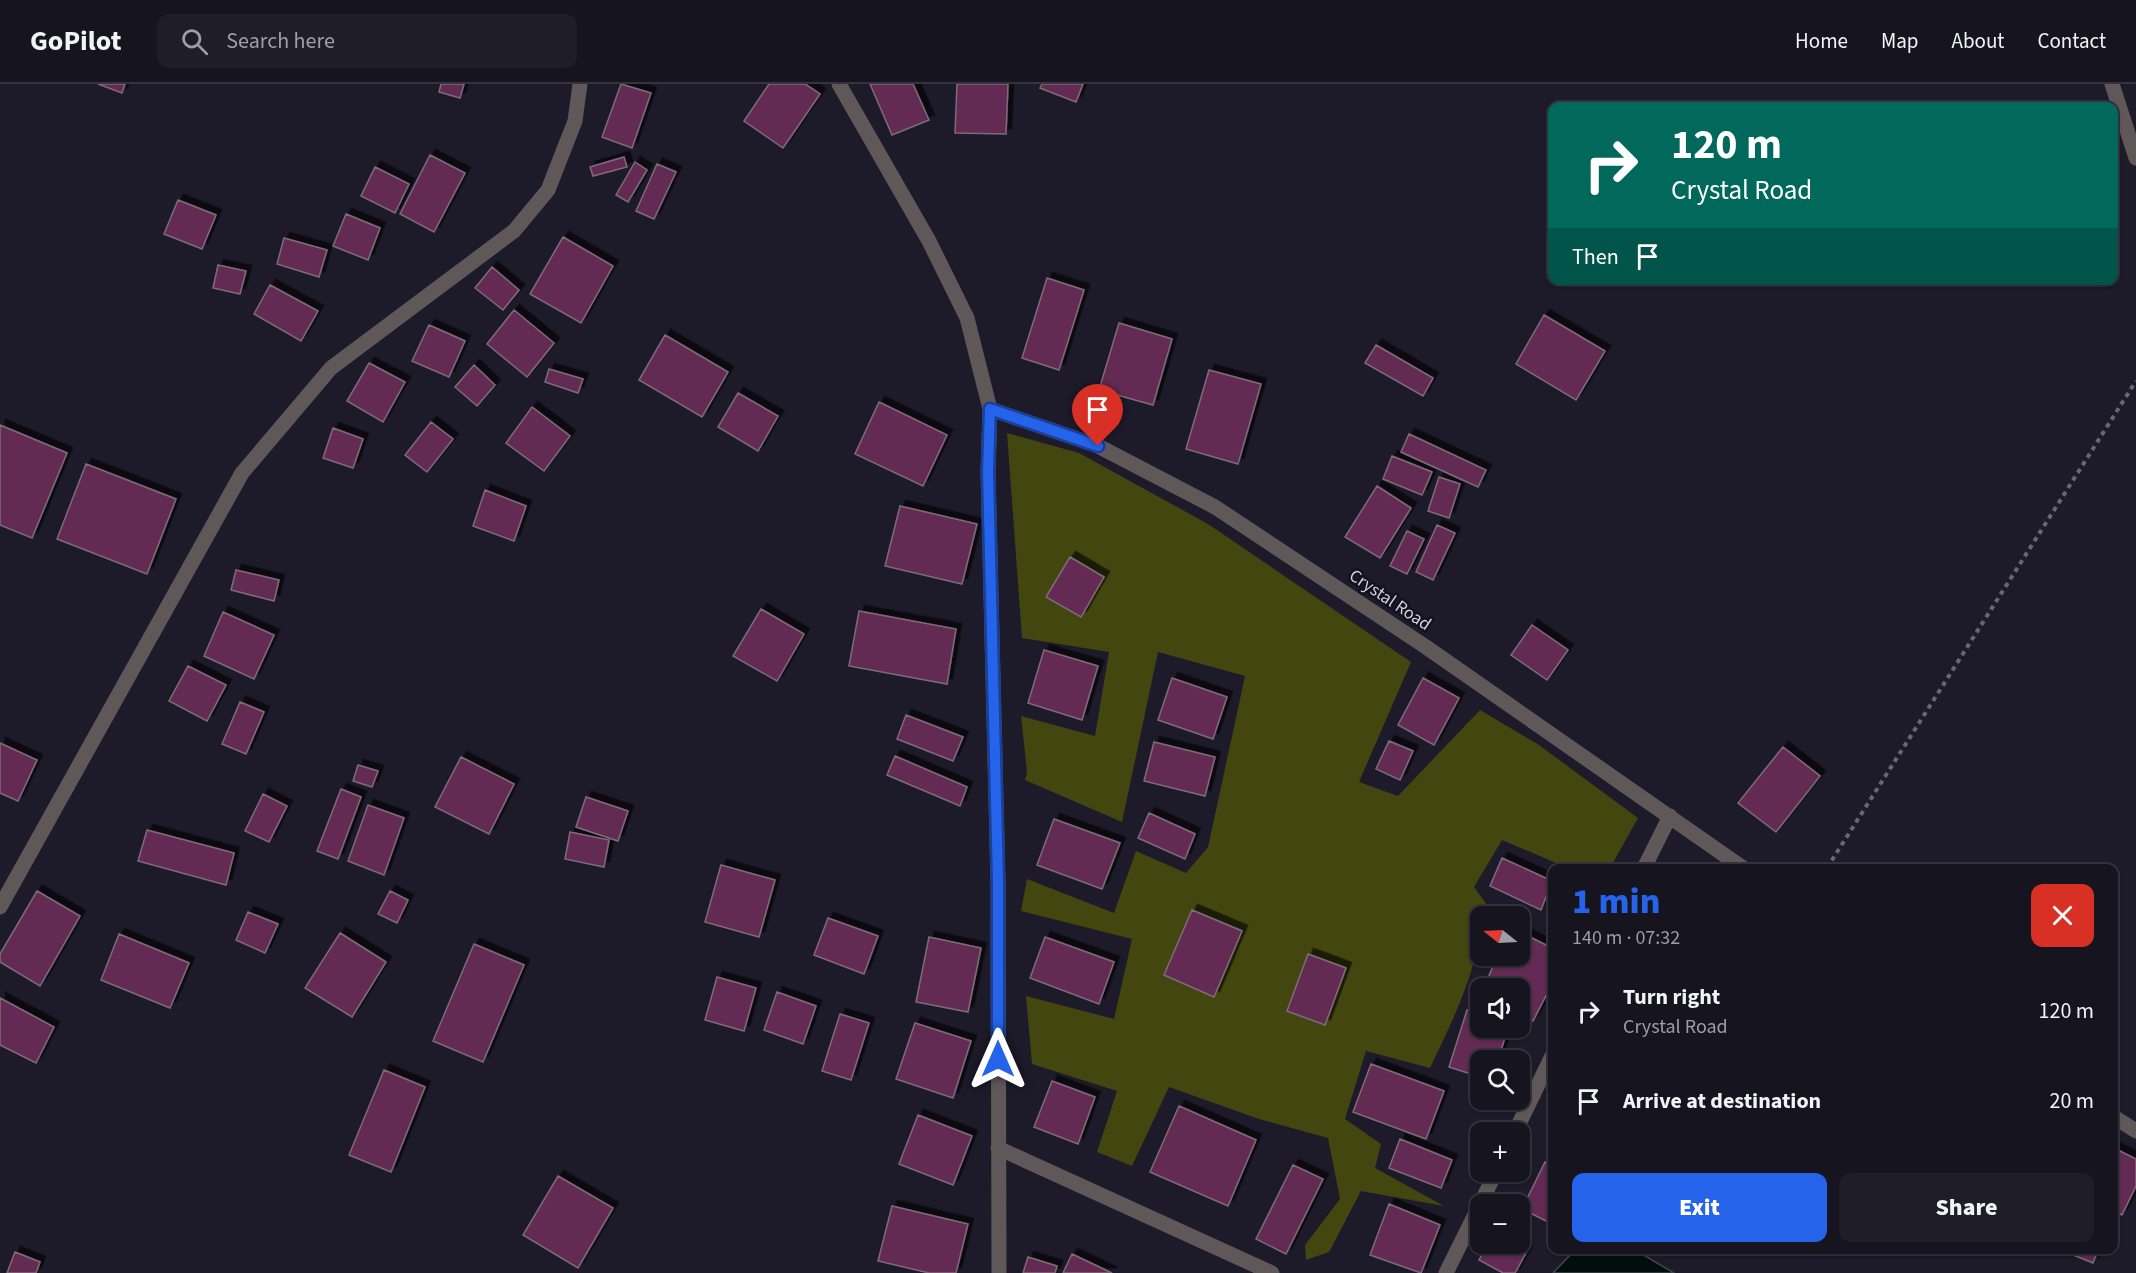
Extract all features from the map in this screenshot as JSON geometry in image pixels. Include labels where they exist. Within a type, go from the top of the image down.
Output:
[{"type":"street","points":[[0,907],[242,473],[331,368],[514,231],[548,190],[575,121],[580,84]]},
{"type":"street","points":[[839,84],[929,241],[967,318],[990,409],[988,472],[998,881],[999,1273]]},
{"type":"street","points":[[2112,84],[2118,102]]},
{"type":"street","points":[[2118,102],[2136,158]]},
{"type":"street","name":"Crystal Road","points":[[990,409],[1098,446],[1215,507],[1426,647],[1737,864]]},
{"type":"street","points":[[1646,864],[1670,816]]},
{"type":"street","points":[[1520,1122],[1548,1064]]},
{"type":"street","points":[[2118,1120],[2136,1131]]},
{"type":"street","points":[[998,1148],[1272,1273]]},
{"type":"street","points":[[1446,1273],[1491,1182]]},
{"type":"path","points":[[1830,864],[2136,381]]},
{"type":"shaded area","points":[[1007,433],[1079,453],[1208,524],[1411,662],[1359,782],[1398,796],[1480,710],[1539,745],[1638,818],[1612,864],[1559,864],[1502,840],[1474,887],[1488,906],[1470,906],[1470,966],[1472,966],[1463,994],[1430,1068],[1366,1051],[1345,1119],[1381,1144],[1375,1168],[1444,1206],[1361,1191],[1329,1252],[1306,1260],[1305,1245],[1340,1199],[1328,1138],[1259,1119],[1169,1087],[1132,1166],[1097,1152],[1117,1091],[1032,1064],[1026,996],[1114,1019],[1132,939],[1021,911],[1027,879],[1114,913],[1136,851],[1186,873],[1208,847],[1245,676],[1158,652],[1122,822],[1025,780],[1027,772],[1021,716],[1095,736],[1109,652],[1022,638]]},
{"type":"shaded area","points":[[1571,1254],[1642,1254],[1674,1273],[1553,1273]]},
{"type":"building","points":[[98,84],[125,84],[122,93]]},
{"type":"building","points":[[441,84],[464,84],[460,98],[439,92]]},
{"type":"building","points":[[621,84],[651,93],[632,148],[602,137]]},
{"type":"building","points":[[769,84],[805,84],[820,94],[783,148],[744,121]]},
{"type":"building","points":[[870,84],[913,84],[929,120],[892,135]]},
{"type":"building","points":[[957,84],[1008,84],[1006,134],[955,133]]},
{"type":"building","points":[[1042,84],[1083,84],[1076,102],[1040,88]]},
{"type":"building","points":[[430,155],[465,173],[434,232],[400,214]]},
{"type":"building","points":[[624,157],[627,167],[593,176],[590,167]]},
{"type":"building","points":[[635,162],[647,170],[628,202],[616,195]]},
{"type":"building","points":[[657,164],[676,172],[654,219],[636,211]]},
{"type":"building","points":[[375,167],[409,184],[395,213],[361,196]]},
{"type":"building","points":[[178,200],[216,215],[202,249],[164,234]]},
{"type":"building","points":[[346,214],[380,228],[368,260],[333,246]]},
{"type":"building","points":[[563,237],[613,266],[581,323],[530,294]]},
{"type":"building","points":[[284,238],[327,250],[319,277],[277,264]]},
{"type":"building","points":[[218,265],[246,271],[240,294],[213,288]]},
{"type":"building","points":[[492,267],[519,290],[503,310],[475,288]]},
{"type":"building","points":[[1047,278],[1084,290],[1059,370],[1022,358]]},
{"type":"building","points":[[270,285],[318,311],[301,341],[254,314]]},
{"type":"building","points":[[514,310],[554,343],[527,377],[487,344]]},
{"type":"building","points":[[1544,315],[1605,351],[1576,400],[1516,364]]},
{"type":"building","points":[[1119,323],[1172,339],[1153,405],[1099,390]]},
{"type":"building","points":[[429,325],[465,341],[449,377],[412,361]]},
{"type":"building","points":[[665,335],[728,372],[702,417],[639,380]]},
{"type":"building","points":[[1376,345],[1433,378],[1423,396],[1365,363]]},
{"type":"building","points":[[369,363],[405,382],[383,422],[347,401]]},
{"type":"building","points":[[474,365],[495,385],[477,406],[455,387]]},
{"type":"building","points":[[549,369],[583,379],[578,393],[545,382]]},
{"type":"building","points":[[1209,370],[1261,384],[1238,464],[1186,449]]},
{"type":"building","points":[[738,393],[778,416],[758,451],[718,427]]},
{"type":"building","points":[[879,402],[947,435],[923,486],[855,454]]},
{"type":"building","points":[[532,407],[570,436],[544,471],[506,443]]},
{"type":"building","points":[[431,422],[453,439],[427,472],[405,455]]},
{"type":"building","points":[[0,425],[67,453],[32,538],[0,525]]},
{"type":"building","points":[[333,428],[363,439],[353,468],[323,458]]},
{"type":"building","points":[[1409,434],[1486,470],[1478,487],[1401,452]]},
{"type":"building","points":[[1392,456],[1432,472],[1422,495],[1383,479]]},
{"type":"building","points":[[86,464],[176,499],[147,574],[57,539]]},
{"type":"building","points":[[1439,477],[1460,484],[1449,518],[1428,511]]},
{"type":"building","points":[[1377,486],[1411,508],[1380,558],[1345,537]]},
{"type":"building","points":[[485,490],[526,506],[514,541],[473,526]]},
{"type":"building","points":[[900,506],[977,524],[962,584],[885,566]]},
{"type":"building","points":[[1437,525],[1455,533],[1433,580],[1416,572]]},
{"type":"building","points":[[1407,531],[1424,539],[1407,574],[1390,566]]},
{"type":"building","points":[[1070,557],[1104,577],[1081,617],[1046,597]]},
{"type":"building","points":[[236,570],[279,580],[274,601],[231,590]]},
{"type":"building","points":[[761,609],[804,634],[777,681],[733,656]]},
{"type":"building","points":[[859,611],[956,629],[947,684],[849,666]]},
{"type":"building","points":[[223,612],[274,635],[254,679],[204,656]]},
{"type":"building","points":[[1532,625],[1568,650],[1547,680],[1511,655]]},
{"type":"building","points":[[1044,650],[1098,666],[1082,720],[1028,703]]},
{"type":"building","points":[[188,666],[226,685],[207,721],[169,701]]},
{"type":"building","points":[[1172,678],[1227,697],[1213,739],[1158,720]]},
{"type":"building","points":[[1423,678],[1459,698],[1434,745],[1398,725]]},
{"type":"building","points":[[240,702],[264,712],[246,754],[222,744]]},
{"type":"building","points":[[906,715],[963,737],[953,761],[897,739]]},
{"type":"building","points":[[1389,741],[1413,751],[1400,780],[1376,769]]},
{"type":"building","points":[[1154,742],[1215,757],[1205,796],[1144,781]]},
{"type":"building","points":[[0,743],[37,760],[18,801],[0,793]]},
{"type":"building","points":[[1783,747],[1820,776],[1776,832],[1738,803]]},
{"type":"building","points":[[895,756],[967,787],[960,806],[887,775]]},
{"type":"building","points":[[461,757],[514,784],[489,834],[435,807]]},
{"type":"building","points":[[358,765],[378,771],[372,787],[353,781]]},
{"type":"building","points":[[341,789],[361,797],[338,859],[317,851]]},
{"type":"building","points":[[263,794],[287,806],[269,842],[245,831]]},
{"type":"building","points":[[586,797],[628,811],[618,841],[576,827]]},
{"type":"building","points":[[368,805],[404,818],[384,875],[348,861]]},
{"type":"building","points":[[1149,813],[1195,834],[1185,859],[1138,838]]},
{"type":"building","points":[[1054,819],[1120,843],[1102,889],[1037,865]]},
{"type":"building","points":[[147,830],[234,853],[226,885],[138,861]]},
{"type":"building","points":[[570,832],[609,840],[604,867],[565,859]]},
{"type":"building","points":[[1502,858],[1548,879],[1548,892],[1541,910],[1490,886]]},
{"type":"building","points":[[721,865],[775,880],[759,937],[705,922]]},
{"type":"building","points":[[37,891],[80,916],[40,986],[0,962],[0,954]]},
{"type":"building","points":[[390,891],[408,900],[397,923],[378,914]]},
{"type":"building","points":[[1192,910],[1242,931],[1214,997],[1164,975]]},
{"type":"building","points":[[248,912],[278,924],[265,953],[236,940]]},
{"type":"building","points":[[828,918],[878,936],[864,974],[814,955]]},
{"type":"building","points":[[340,933],[386,962],[352,1017],[305,988]]},
{"type":"building","points":[[119,934],[189,963],[170,1008],[101,980]]},
{"type":"building","points":[[929,937],[981,948],[968,1012],[916,1002]]},
{"type":"building","points":[[1045,937],[1114,962],[1099,1004],[1030,978]]},
{"type":"building","points":[[1530,937],[1548,946],[1548,992],[1533,1021],[1530,1019],[1530,978],[1488,978],[1493,966],[1530,966]]},
{"type":"building","points":[[474,944],[524,965],[483,1062],[433,1041]]},
{"type":"building","points":[[1308,954],[1346,968],[1325,1025],[1287,1011]]},
{"type":"building","points":[[717,977],[756,988],[744,1031],[705,1020]]},
{"type":"building","points":[[777,992],[816,1006],[803,1044],[764,1030]]},
{"type":"building","points":[[0,998],[54,1027],[36,1063],[0,1045]]},
{"type":"building","points":[[1467,1010],[1470,1011],[1470,1038],[1505,1038],[1501,1050],[1470,1050],[1470,1074],[1449,1067]]},
{"type":"building","points":[[840,1014],[869,1023],[851,1080],[822,1071]]},
{"type":"building","points":[[915,1023],[971,1041],[953,1098],[896,1079]]},
{"type":"building","points":[[1371,1064],[1444,1091],[1426,1139],[1353,1112]]},
{"type":"building","points":[[384,1070],[425,1087],[391,1172],[349,1155]]},
{"type":"building","points":[[1052,1081],[1095,1097],[1078,1144],[1034,1127]]},
{"type":"building","points":[[1179,1106],[1256,1140],[1228,1206],[1150,1172]]},
{"type":"building","points":[[918,1115],[972,1136],[953,1185],[899,1164]]},
{"type":"building","points":[[1400,1139],[1452,1160],[1441,1188],[1389,1168]]},
{"type":"building","points":[[2118,1150],[2136,1159],[2136,1186],[2122,1215],[2118,1213]]},
{"type":"building","points":[[1545,1162],[1548,1163],[1548,1222],[1530,1213],[1529,1194]]},
{"type":"building","points":[[1293,1165],[1323,1179],[1286,1254],[1256,1239]]},
{"type":"building","points":[[558,1176],[613,1208],[578,1268],[523,1235]]},
{"type":"building","points":[[1389,1204],[1440,1225],[1421,1273],[1370,1255]]},
{"type":"building","points":[[892,1206],[968,1224],[956,1273],[929,1273],[878,1261]]},
{"type":"building","points":[[15,1252],[40,1262],[36,1273],[7,1273]]},
{"type":"building","points":[[1072,1254],[1112,1273],[1063,1273]]},
{"type":"building","points":[[1482,1254],[1525,1254],[1515,1273],[1503,1273],[1479,1260]]},
{"type":"building","points":[[2071,1254],[2096,1254],[2093,1263]]},
{"type":"building","points":[[1028,1257],[1057,1266],[1055,1273],[1023,1273]]},
{"type":"route","points":[[998,1059],[998,881],[988,472],[990,409],[1098,446]]}]
